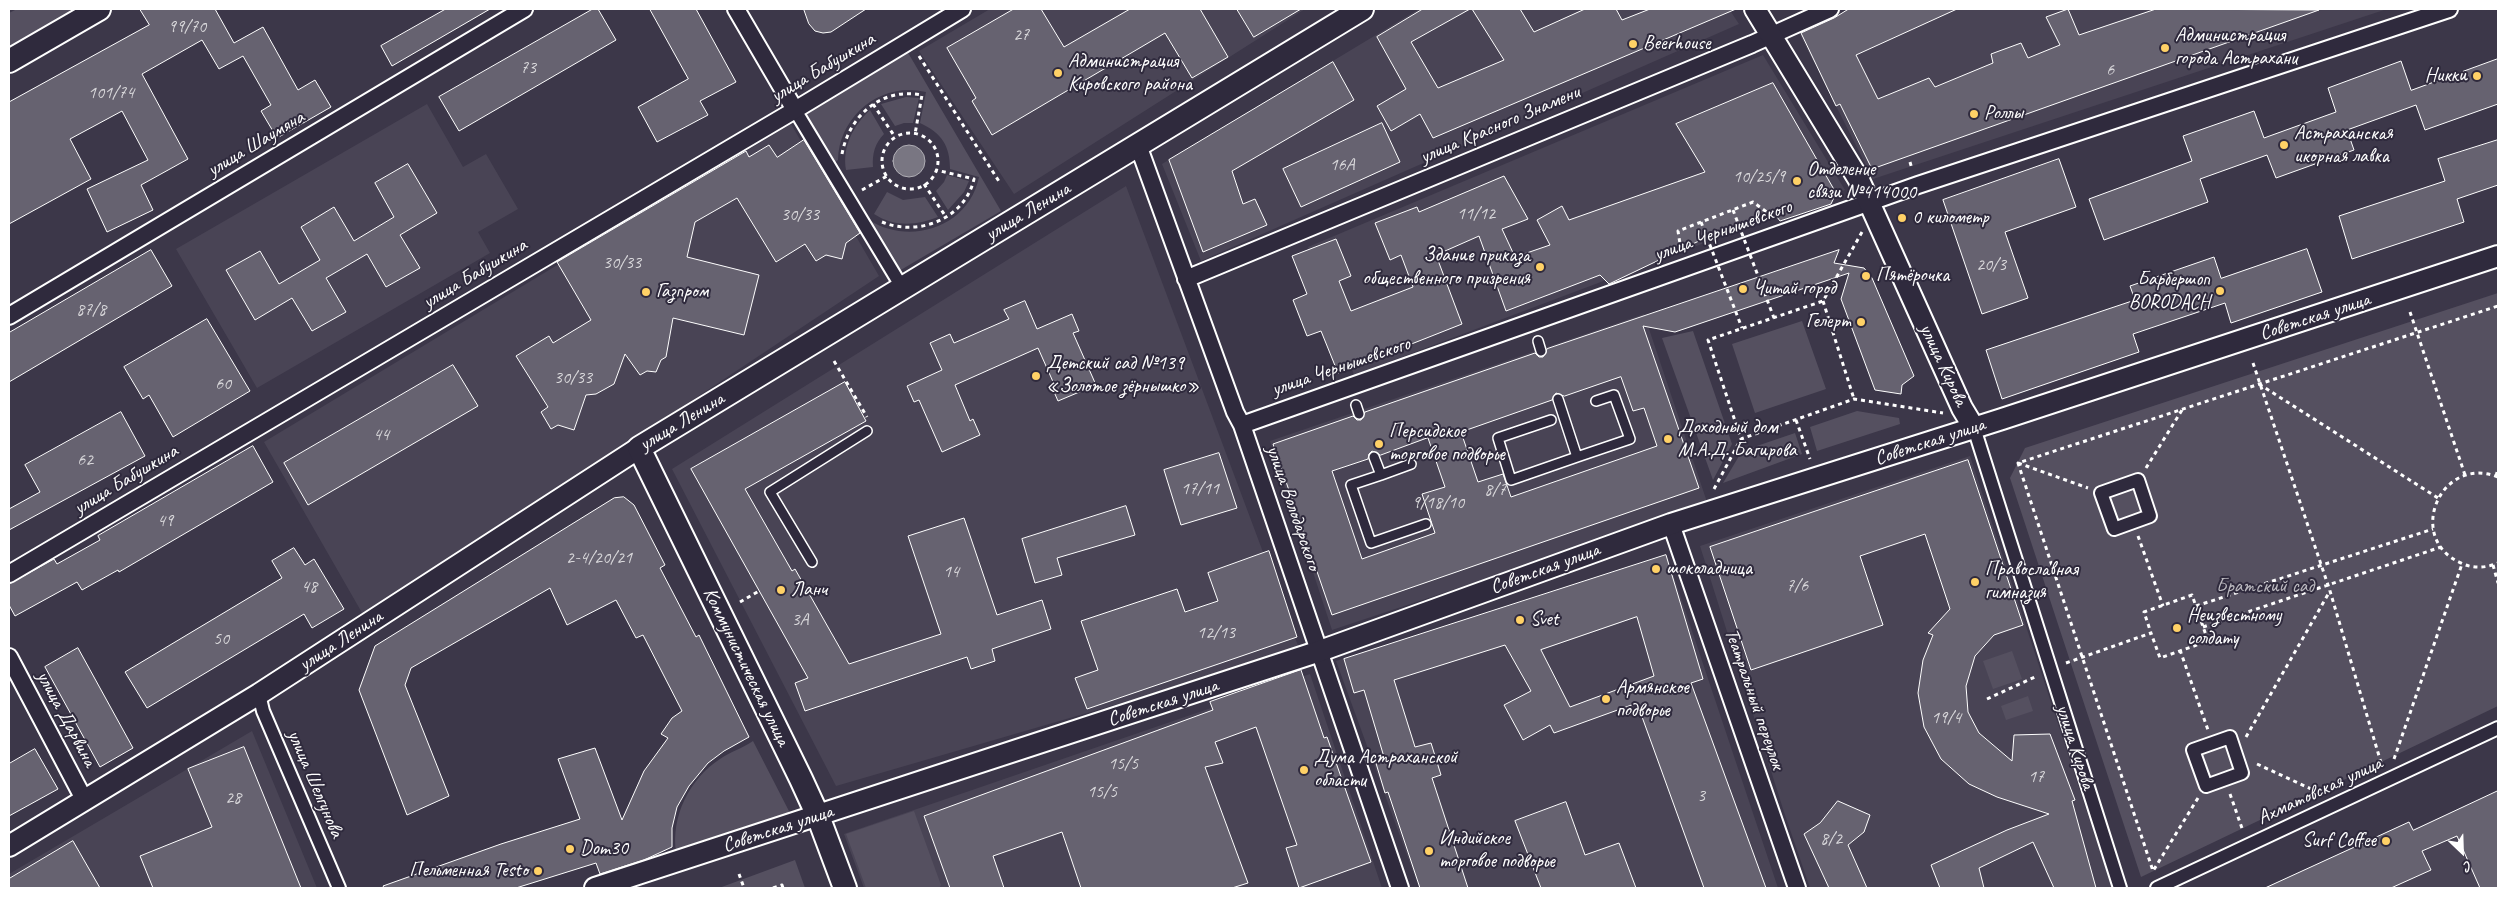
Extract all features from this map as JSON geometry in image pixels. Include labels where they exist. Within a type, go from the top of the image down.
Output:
[{"type":"main road","points":[[9,61],[99,9]]},
{"type":"main road","name":"улица Ленина","points":[[639,448],[1362,9]]},
{"type":"main road","name":"Коммунистическая улица","points":[[639,448],[818,816],[845,888]]},
{"type":"street","name":"улица Шаумяна","points":[[9,316],[524,9]]},
{"type":"street","points":[[736,9],[897,279]]},
{"type":"street","name":"улица Бабушкина","points":[[9,574],[795,110],[962,9]]},
{"type":"street","name":"улица Кирова","points":[[1755,9],[1860,180],[1862,204],[1962,408],[1974,428],[2120,888]]},
{"type":"street","name":"улица Красного Знамени","points":[[1186,279],[1772,35],[1830,9]]},
{"type":"street","name":"улица Чернышевского","points":[[1242,425],[1862,204],[2449,9]]},
{"type":"street","name":"улица Володарского","points":[[1138,145],[1235,412],[1242,425],[1400,888]]},
{"type":"street","name":"Советская улица","points":[[597,888],[1320,651],[1671,524],[1974,428],[2498,256]]},
{"type":"street","name":"улица Ленина","points":[[9,846],[259,694],[639,448]]},
{"type":"street","points":[[2138,480],[2150,516],[2114,529],[2101,493],[2138,480]]},
{"type":"street","name":"Театральный переулок","points":[[1671,524],[1797,888]]},
{"type":"street","name":"улица Дарвина","points":[[9,657],[85,801]]},
{"type":"street","name":"улица Шелгунова","points":[[259,694],[263,711],[339,888]]},
{"type":"street","name":"Ахматовская улица","points":[[2157,888],[2498,728]]},
{"type":"street","points":[[2230,737],[2242,773],[2206,786],[2193,750],[2213,743],[2230,737]]},
{"type":"lane","points":[[1538,341],[1541,351]]},
{"type":"lane","points":[[1551,420],[1498,438],[1511,480],[1630,439],[1614,395],[1596,401]]},
{"type":"lane","points":[[1558,399],[1577,457]]},
{"type":"lane","points":[[812,562],[770,492],[867,430]]},
{"type":"lane","points":[[1374,457],[1381,475]]},
{"type":"lane","points":[[1411,464],[1351,485],[1371,543],[1426,524]]},
{"type":"path","points":[[909,41],[1000,183]]},
{"type":"path","points":[[842,160],[845,140],[850,128],[858,117],[873,104],[892,96],[905,94],[922,95],[915,134]]},
{"type":"path","points":[[873,104],[895,137]]},
{"type":"path","points":[[904,133],[915,134],[930,142],[935,149],[938,158],[936,170],[934,176],[924,184],[911,188],[902,188],[894,184],[887,176],[882,161],[884,152],[895,137],[904,133]]},
{"type":"path","points":[[877,220],[890,226],[915,228],[928,226],[946,217],[961,204],[968,194],[974,179],[936,170]]},
{"type":"path","points":[[848,198],[887,176]]},
{"type":"path","points":[[924,184],[946,217]]},
{"type":"path","points":[[1682,257],[1678,231],[1753,202],[1780,221]]},
{"type":"path","points":[[1741,439],[1708,340],[1823,301],[1864,227],[1862,204]]},
{"type":"path","points":[[1733,210],[1774,318]]},
{"type":"path","points":[[1701,222],[1742,328]]},
{"type":"path","points":[[1823,301],[1854,399]]},
{"type":"path","points":[[2018,463],[2498,306]]},
{"type":"path","points":[[2410,312],[2465,476]]},
{"type":"path","points":[[834,360],[871,424],[867,430]]},
{"type":"path","points":[[2253,363],[2330,591],[2386,780]]},
{"type":"path","points":[[2260,384],[2438,498]]},
{"type":"path","points":[[1712,494],[1741,439],[1854,399],[1947,413]]},
{"type":"path","points":[[2138,480],[2182,409]]},
{"type":"path","points":[[1796,420],[1812,462]]},
{"type":"path","points":[[2018,463],[2101,493]]},
{"type":"path","points":[[2018,463],[2153,871],[2206,786]]},
{"type":"path","points":[[2498,469],[2497,477],[2481,473],[2465,476],[2447,486],[2438,498],[2432,516],[2433,529],[2441,547],[2450,558],[2462,564],[2481,568],[2498,563]]},
{"type":"path","points":[[2133,522],[2163,606]]},
{"type":"path","points":[[2196,606],[2433,529]]},
{"type":"path","points":[[2203,627],[2441,547]]},
{"type":"path","points":[[2386,780],[2462,564]]},
{"type":"path","points":[[2493,565],[2498,583]]},
{"type":"path","points":[[740,602],[759,591]]},
{"type":"path","points":[[2330,591],[2236,755],[2340,802]]},
{"type":"path","points":[[2192,596],[2196,606],[2208,641],[2160,658],[2144,612],[2192,596]]},
{"type":"path","points":[[2070,661],[2151,633]]},
{"type":"path","points":[[2180,650],[2213,743]]},
{"type":"path","points":[[1987,699],[2050,670]]},
{"type":"path","points":[[2225,779],[2248,846]]},
{"type":"path","points":[[739,874],[744,888]]},
{"type":"path","points":[[773,888],[782,885],[783,888]]},
{"type":"shaded area","points":[[990,9],[1305,9],[1014,194],[919,51]]},
{"type":"shaded area","points":[[1419,9],[1729,9],[1739,24],[1201,261],[1162,164]]},
{"type":"shaded area","points":[[1856,9],[2387,9],[1873,179],[1800,35]]},
{"type":"shaded area","points":[[1763,55],[1845,190],[1354,375],[1308,247]]},
{"type":"shaded area","points":[[427,104],[463,167],[486,154],[518,209],[478,232],[490,253],[257,388],[176,249]]},
{"type":"shaded area","points":[[791,124],[879,276],[365,618],[264,442]]},
{"type":"shaded area","points":[[909,145],[915,146],[920,150],[924,155],[924,167],[920,172],[915,176],[909,177],[903,176],[898,172],[894,167],[893,161],[894,155],[898,150],[903,146]]},
{"type":"shaded area","points":[[1126,186],[1300,651],[836,786],[672,469]]},
{"type":"shaded area","points":[[1644,314],[1708,505],[1332,630],[1270,441]]},
{"type":"shaded area","points":[[1970,456],[2112,888],[1810,888],[1700,546]]},
{"type":"shaded area","points":[[1667,556],[1778,888],[1419,888],[1336,661]]},
{"type":"shaded area","points":[[1310,674],[1382,888],[864,888],[844,834]]},
{"type":"shaded area","points":[[252,731],[317,888],[9,888],[9,874]]},
{"type":"shaded area","points":[[2498,791],[2498,888],[2265,888],[2409,822],[2413,829]]},
{"type":"green space","points":[[17,9],[71,9],[74,13],[9,50],[9,13]]},
{"type":"green space","points":[[907,51],[1001,211],[899,271],[869,220],[885,228],[902,231],[919,231],[936,227],[951,219],[963,208],[973,194],[979,177],[950,169],[950,161],[943,141],[934,131],[920,123],[926,92],[910,90],[894,92],[879,97],[866,105],[846,129],[840,144],[838,160],[834,163],[802,111]]},
{"type":"green space","points":[[906,97],[919,98],[913,123],[895,126],[881,104]]},
{"type":"green space","points":[[870,110],[884,134],[878,141],[875,149],[873,167],[846,170],[845,161],[850,137]]},
{"type":"green space","points":[[947,175],[969,181],[964,192],[948,210],[936,191]]},
{"type":"green space","points":[[887,192],[903,200],[925,197],[938,217],[922,222],[905,224],[889,221],[874,214]]},
{"type":"green space","name":"Братский сад","points":[[2498,293],[2498,706],[2141,877],[2010,478],[2025,448]]},
{"type":"green space","points":[[1802,321],[1826,389],[1755,413],[1732,344]]},
{"type":"green space","points":[[1693,331],[1732,444],[1713,480],[1662,338]]},
{"type":"green space","points":[[1857,411],[1899,418],[1900,424],[1817,451],[1810,427]]},
{"type":"green space","points":[[1795,433],[1802,454],[1723,483],[1742,451]]},
{"type":"green space","points":[[2012,651],[2022,679],[1993,689],[1983,661]]},
{"type":"green space","points":[[2028,696],[2033,711],[2006,720],[2001,706]]},
{"type":"green space","points":[[753,741],[791,815],[676,852],[676,826],[684,800],[691,788],[709,767]]},
{"type":"green space","points":[[914,811],[941,885],[939,888],[866,888],[846,834]]},
{"type":"green space","points":[[795,860],[805,888],[719,888]]},
{"type":"building","points":[[140,9],[215,9],[234,43],[263,27],[298,90],[315,80],[331,107],[277,138],[261,111],[271,105],[243,56],[219,69],[202,40],[142,74],[188,159],[141,185],[153,210],[107,232],[87,189],[148,160],[122,111],[70,139],[91,179],[9,224],[9,102],[149,25]]},
{"type":"building","points":[[446,9],[490,9],[392,66],[381,46]]},
{"type":"building","points":[[593,9],[598,9],[616,40],[459,131],[439,97]]},
{"type":"building","points":[[650,9],[696,9],[736,82],[700,101],[708,115],[657,142],[638,107],[688,79]]},
{"type":"building","points":[[804,9],[866,9],[831,32],[823,33],[815,31],[809,24]]},
{"type":"building","points":[[1014,9],[1041,9],[1064,47],[1130,9],[1200,9],[1228,57],[1192,78],[1165,33],[992,135],[972,101],[976,98],[947,48]]},
{"type":"building","points":[[1237,9],[1301,9],[1254,37]]},
{"type":"building","points":[[1423,9],[1470,9],[1411,42],[1438,88],[1504,60],[1472,9],[1520,9],[1534,32],[1585,9],[1616,9],[1622,20],[1650,9],[1736,9],[1433,138],[1420,114],[1391,131],[1377,106],[1406,89],[1377,37]]},
{"type":"building","points":[[1849,9],[1957,9],[1856,55],[1878,99],[1929,78],[1935,87],[1993,63],[1991,54],[2021,43],[2028,58],[2060,45],[2046,17],[2068,9],[2079,35],[2156,9],[2319,10],[1872,169],[1840,104],[1836,106],[1801,33]]},
{"type":"building","points":[[2498,59],[2498,104],[2425,130],[2416,105],[2347,130],[2354,150],[2276,178],[2267,155],[2200,179],[2208,202],[2104,240],[2089,199],[2192,161],[2183,136],[2254,111],[2264,138],[2336,112],[2328,88],[2401,61],[2411,90]]},
{"type":"building","points":[[1333,62],[1354,100],[1232,171],[1243,204],[1255,199],[1267,225],[1203,252],[1169,160]]},
{"type":"building","points":[[1773,83],[1836,193],[1831,204],[1780,221],[1774,213],[1760,217],[1701,240],[1609,284],[1600,275],[1506,311],[1479,236],[1436,255],[1462,324],[1338,373],[1321,331],[1307,336],[1293,300],[1307,294],[1292,256],[1336,239],[1351,276],[1339,281],[1351,311],[1413,287],[1401,255],[1390,260],[1375,223],[1417,207],[1419,212],[1504,176],[1528,219],[1502,229],[1515,257],[1550,245],[1537,220],[1562,206],[1569,220],[1705,172],[1676,124]]},
{"type":"building","points":[[1382,123],[1400,162],[1301,207],[1283,169]]},
{"type":"building","points":[[804,140],[860,233],[846,243],[842,259],[826,255],[816,261],[805,244],[776,262],[737,198],[695,222],[687,257],[759,275],[744,335],[673,318],[666,357],[661,360],[656,372],[647,371],[640,375],[625,354],[614,384],[596,394],[586,395],[574,430],[558,425],[551,429],[541,412],[548,407],[516,356],[549,336],[553,343],[591,320],[557,262],[746,151],[749,157],[769,145],[777,157]]},
{"type":"building","points":[[2498,140],[2498,185],[2457,199],[2464,222],[2352,259],[2339,216],[2445,181],[2438,159]]},
{"type":"building","points":[[2059,159],[2076,207],[2005,232],[2028,298],[1982,314],[1943,200]]},
{"type":"building","points":[[408,164],[437,213],[400,235],[420,268],[386,287],[367,254],[326,278],[346,312],[312,331],[292,298],[255,320],[226,270],[260,251],[279,284],[320,260],[301,227],[334,207],[354,241],[394,217],[375,183]]},
{"type":"building","points":[[2307,249],[2322,292],[2231,323],[2225,303],[2133,334],[2139,352],[2002,399],[1986,350],[2135,300],[2130,286],[2214,257],[2221,278]]},
{"type":"building","points":[[151,250],[172,286],[9,382],[9,333]]},
{"type":"building","points":[[1839,250],[1834,263],[1864,268],[1872,278],[1914,376],[1902,385],[1901,394],[1875,390],[1841,299],[1849,273],[1675,332],[1643,326],[1699,488],[1332,615],[1273,444],[1353,416],[1357,420],[1361,420],[1365,412],[1535,353],[1539,357],[1543,357],[1547,349]],"holes":[[[1621,377],[1633,411],[1644,408],[1657,446],[1511,497],[1503,474],[1478,482],[1461,432],[1552,400],[1556,393],[1564,396]],[[1428,438],[1445,487],[1422,494],[1435,533],[1362,559],[1332,471],[1368,459],[1372,451],[1380,455]]]},
{"type":"building","points":[[1025,301],[1037,329],[1072,314],[1079,331],[1073,333],[1096,385],[1058,401],[1051,385],[1054,384],[1038,348],[955,385],[970,421],[973,419],[980,435],[942,452],[919,400],[914,402],[907,386],[942,370],[930,343],[950,334],[954,343],[1009,319],[1004,310]]},
{"type":"building","points":[[207,319],[250,391],[173,437],[149,395],[143,399],[124,367]]},
{"type":"building","points":[[453,365],[478,406],[308,505],[284,463]]},
{"type":"building","points":[[845,382],[866,421],[745,489],[792,571],[795,569],[849,664],[941,634],[908,536],[964,518],[997,615],[1042,600],[1051,629],[992,649],[995,661],[971,669],[967,657],[805,711],[795,683],[808,678],[691,469]]},
{"type":"building","points":[[121,412],[145,456],[9,530],[9,509],[40,492],[25,465]]},
{"type":"building","points":[[253,446],[273,482],[119,572],[118,570],[82,590],[77,582],[15,616],[9,605],[9,584],[54,559],[57,564],[100,540],[98,536]]},
{"type":"building","points":[[1219,453],[1237,508],[1181,525],[1164,470]]},
{"type":"building","points":[[1968,460],[2023,625],[1994,635],[1975,656],[1966,686],[1968,712],[1979,733],[2012,761],[2014,735],[2050,734],[2075,800],[2072,801],[2096,888],[2054,888],[2033,842],[1979,868],[1984,888],[1940,888],[1931,865],[2007,830],[2049,814],[1997,797],[1969,784],[1941,759],[1924,727],[1918,693],[1923,660],[1933,635],[1928,633],[1950,609],[1925,534],[1860,556],[1883,625],[1751,670],[1710,547]]},
{"type":"building","points":[[624,497],[634,505],[665,565],[660,568],[696,637],[699,635],[749,737],[724,751],[708,763],[689,786],[677,807],[672,828],[672,847],[644,860],[600,874],[596,863],[516,888],[384,888],[383,886],[501,844],[580,819],[558,759],[595,748],[622,820],[644,771],[668,738],[661,734],[672,718],[682,711],[643,635],[636,638],[616,600],[567,625],[550,588],[411,668],[405,685],[449,796],[407,815],[359,690],[375,646],[614,498]]},
{"type":"building","points":[[1126,506],[1135,535],[1057,558],[1062,575],[1035,583],[1022,539]]},
{"type":"building","points":[[294,548],[305,565],[314,559],[344,609],[312,628],[304,614],[147,708],[125,672],[282,578],[272,561]]},
{"type":"building","points":[[1269,551],[1297,637],[1087,709],[1075,678],[1098,670],[1081,621],[1177,589],[1185,612],[1218,601],[1208,573]]},
{"type":"building","points":[[1666,555],[1703,679],[1691,683],[1766,888],[1704,888],[1637,703],[1554,733],[1550,725],[1523,740],[1504,705],[1531,691],[1505,645],[1394,680],[1415,747],[1431,743],[1441,775],[1432,778],[1468,888],[1420,888],[1388,792],[1385,793],[1375,760],[1384,757],[1364,690],[1354,693],[1344,659]],"holes":[[[1637,617],[1654,676],[1570,707],[1541,650]]]},
{"type":"building","points":[[78,648],[133,748],[100,767],[45,667]]},
{"type":"building","points":[[1301,670],[1324,738],[1327,737],[1371,862],[1299,888],[1286,848],[1297,845],[1256,727],[1215,742],[1223,763],[1205,767],[1248,883],[1232,888],[1081,888],[1062,832],[993,856],[1004,888],[950,888],[924,816],[1213,710],[1210,702]]},
{"type":"building","points":[[244,747],[301,888],[153,888],[140,856],[212,827],[188,769]]},
{"type":"building","points":[[35,749],[58,789],[9,816],[9,764]]},
{"type":"building","points":[[2498,791],[2498,888],[2480,888],[2457,836],[2422,851],[2431,870],[2391,888],[2265,888],[2409,822],[2413,830]]},
{"type":"building","points":[[1838,801],[1870,815],[1864,832],[1848,845],[1867,888],[1829,888],[1804,834],[1820,823]]},
{"type":"building","points":[[1566,802],[1585,855],[1619,843],[1636,888],[1541,888],[1515,821]]},
{"type":"building","points":[[73,841],[100,888],[9,888],[9,879]]},
{"type":"place","name":"Beerhouse","points":[[1633,44]]},
{"type":"place","name":"Администрация города Астрахани","points":[[2165,48]]},
{"type":"place","name":"Администрация Кировского района","points":[[1058,73]]},
{"type":"place","name":"Никки","points":[[2477,76]]},
{"type":"place","name":"Роллы","points":[[1974,114]]},
{"type":"place","name":"Астраханская икорная лавка","points":[[2284,145]]},
{"type":"place","name":"Отделение связи №414000","points":[[1797,181]]},
{"type":"place","name":"0 километр","points":[[1902,218]]},
{"type":"place","name":"Здание приказа общественного призрения","points":[[1540,267]]},
{"type":"place","name":"Пятёрочка","points":[[1866,276]]},
{"type":"place","name":"Читай город","points":[[1743,289]]},
{"type":"place","name":"Барбершоп BORODACH","points":[[2220,291]]},
{"type":"place","name":"Газпром","points":[[646,292]]},
{"type":"place","name":"Гелерт","points":[[1861,322]]},
{"type":"place","name":"Детский сад №139 «Золотое зёрнышко»","points":[[1036,376]]},
{"type":"place","name":"Доходный дом М.А.Д. Багирова","points":[[1668,439]]},
{"type":"place","name":"Персидское торговое подворье","points":[[1379,444]]},
{"type":"place","name":"шоколадница","points":[[1656,569]]},
{"type":"place","name":"Православная гимназия","points":[[1975,582]]},
{"type":"place","name":"Ланч","points":[[781,590]]},
{"type":"place","name":"Svet","points":[[1520,620]]},
{"type":"place","name":"Неизвестному солдату","points":[[2177,628]]},
{"type":"place","name":"Армянское подворье","points":[[1606,699]]},
{"type":"place","name":"Дума Астраханской области","points":[[1304,770]]},
{"type":"place","name":"Surf Coffee","points":[[2386,841]]},
{"type":"place","name":"Dom30","points":[[570,849]]},
{"type":"place","name":"Индийское торговое подворье","points":[[1429,851]]},
{"type":"place","name":"Пельменная Testo","points":[[538,871]]}]
